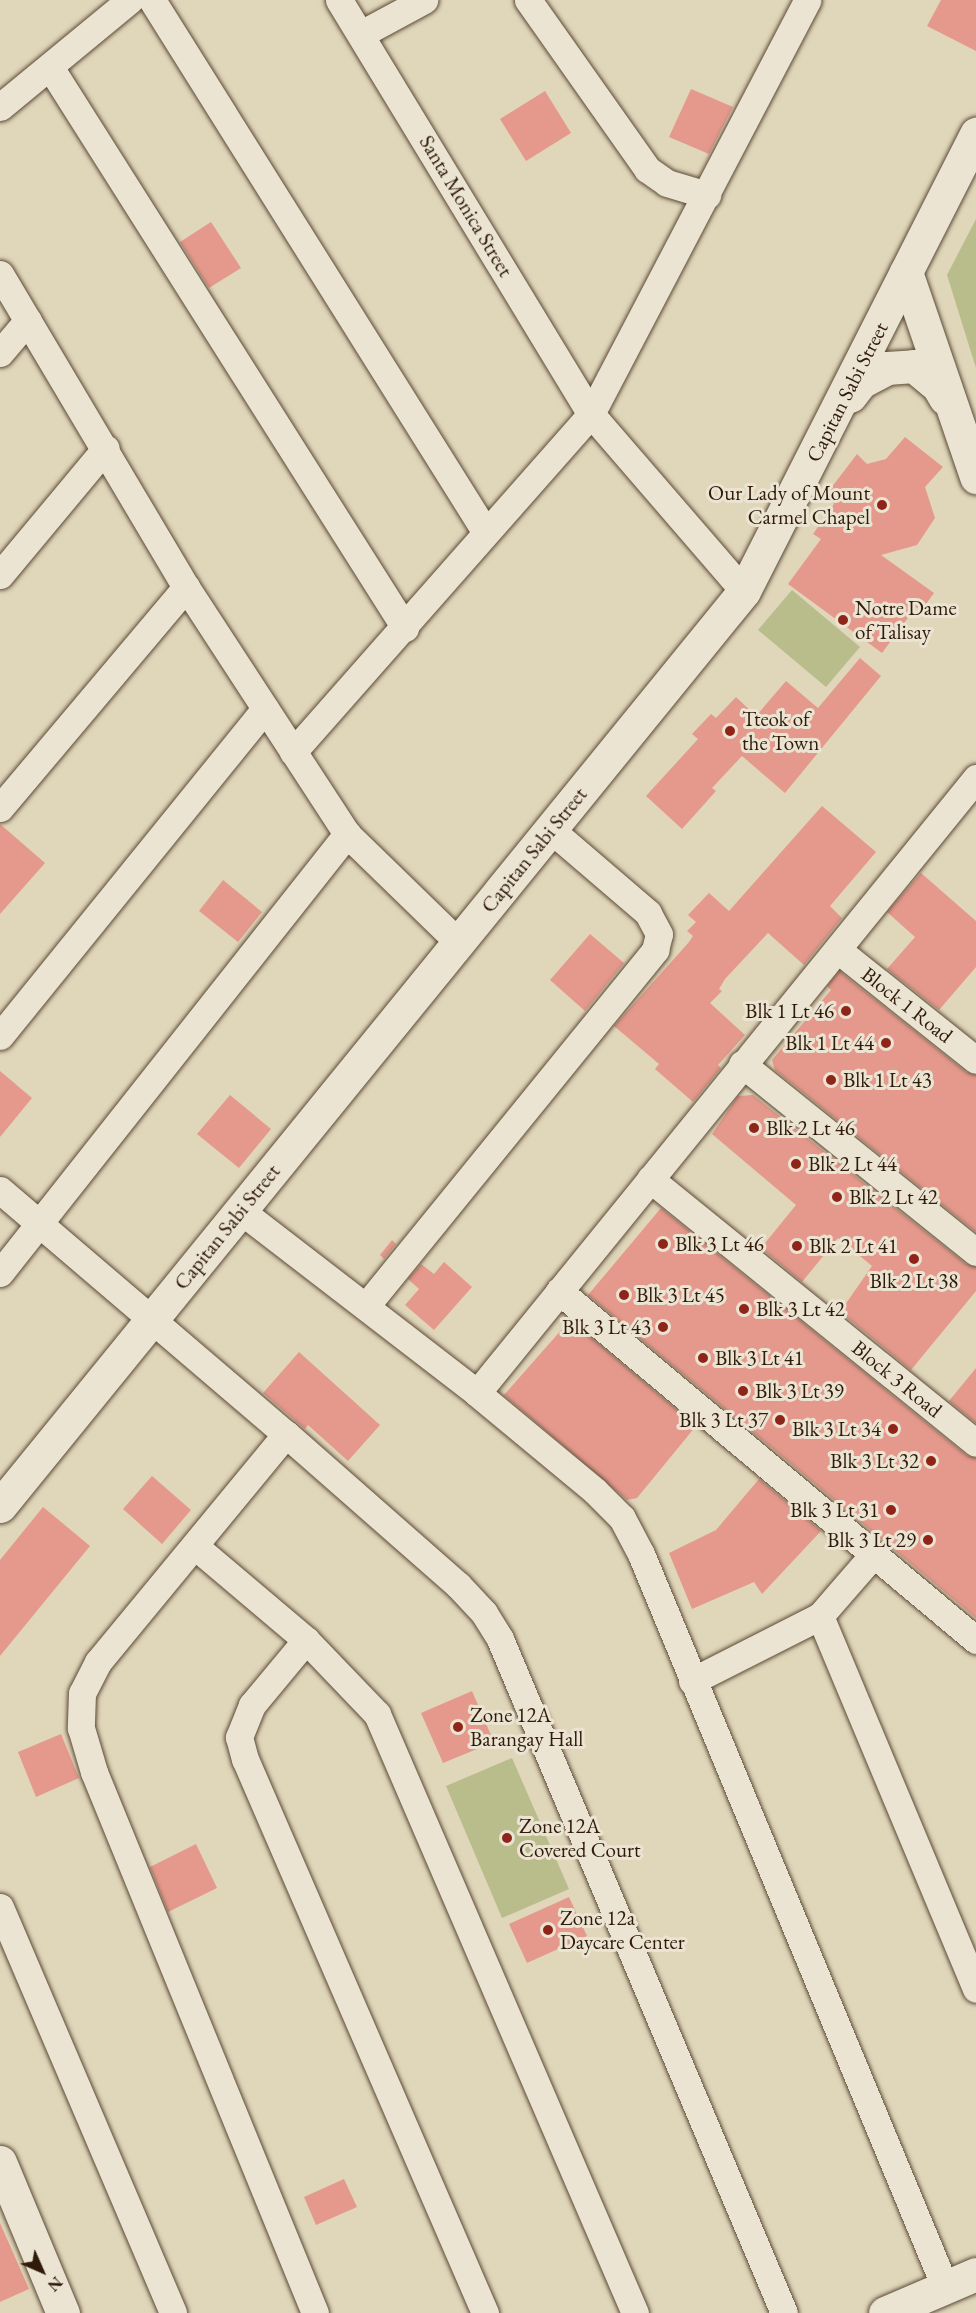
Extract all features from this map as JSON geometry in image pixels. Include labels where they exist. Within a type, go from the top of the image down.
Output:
[{"type":"street","points":[[0,107],[130,0]]},
{"type":"street","points":[[152,0],[485,531]]},
{"type":"street","name":"Santa Monica Street","points":[[339,0],[362,34],[591,414],[744,591]]},
{"type":"street","points":[[362,34],[424,0]]},
{"type":"street","points":[[528,0],[647,169],[667,183],[707,195]]},
{"type":"street","points":[[293,752],[405,628],[485,531],[591,414],[807,0]]},
{"type":"street","points":[[50,67],[405,628]]},
{"type":"street","name":"Capitan Sabi Street","points":[[0,1506],[744,591],[839,408],[976,134]]},
{"type":"street","points":[[906,273],[976,477]]},
{"type":"street","points":[[0,274],[106,448],[186,587],[347,834],[459,943]]},
{"type":"street","points":[[0,353],[28,320]]},
{"type":"street","points":[[839,408],[861,382],[887,368],[914,366],[938,386],[954,411]]},
{"type":"street","points":[[0,574],[106,448]]},
{"type":"street","points":[[0,808],[186,587]]},
{"type":"street","points":[[0,1036],[265,710]]},
{"type":"street","points":[[477,1393],[976,778]]},
{"type":"street","points":[[366,1306],[656,950],[659,934],[648,913],[551,830]]},
{"type":"street","points":[[0,1274],[347,834]]},
{"type":"street","name":"Block 1 Road","points":[[838,950],[976,1060]]},
{"type":"street","points":[[742,1064],[976,1252]]},
{"type":"street","name":"Block 3 Road","points":[[650,1179],[976,1443]]},
{"type":"street","points":[[0,1190],[153,1318],[286,1434],[458,1585],[484,1613],[500,1639],[784,2313]]},
{"type":"street","points":[[241,1211],[477,1393],[595,1491],[622,1518],[641,1554],[945,2287]]},
{"type":"street","points":[[559,1291],[872,1556],[976,1640]]},
{"type":"street","points":[[286,1434],[196,1546],[98,1662],[82,1693],[81,1728],[94,1772],[315,2313]]},
{"type":"street","points":[[196,1546],[306,1640],[377,1714],[635,2313]]},
{"type":"street","points":[[692,1681],[820,1616],[872,1556]]},
{"type":"street","points":[[820,1616],[976,1989]]},
{"type":"street","points":[[306,1640],[252,1705],[239,1737],[249,1769],[485,2313]]},
{"type":"street","points":[[0,1907],[172,2313]]},
{"type":"street","points":[[0,2162],[63,2313]]},
{"type":"street","points":[[885,2313],[976,2274]]},
{"type":"green space","points":[[976,219],[976,368],[947,275]]},
{"type":"green space","points":[[792,590],[860,647],[826,687],[758,630]]},
{"type":"green space","name":"Zone 12A Covered Court","points":[[512,1758],[569,1889],[502,1918],[446,1786]]},
{"type":"building","points":[[941,0],[976,0],[976,51],[927,26]]},
{"type":"building","points":[[691,89],[733,107],[709,154],[669,137]]},
{"type":"building","points":[[545,91],[571,133],[526,161],[500,119]]},
{"type":"building","points":[[211,222],[241,268],[209,288],[180,242]]},
{"type":"building","points":[[905,437],[943,467],[925,487],[935,518],[917,545],[881,555],[934,593],[921,611],[916,607],[882,653],[788,584],[821,539],[813,534],[834,504],[828,492],[857,454],[867,464],[886,459]]},
{"type":"building","points":[[860,658],[881,676],[785,793],[742,756],[712,788],[716,791],[682,829],[646,796],[698,739],[692,734],[711,714],[716,718],[736,697],[756,716],[786,681],[818,708]]},
{"type":"building","points":[[822,806],[876,852],[830,906],[842,918],[804,965],[768,933],[725,979],[719,989],[722,991],[710,1003],[745,1035],[718,1065],[721,1068],[693,1102],[655,1069],[659,1064],[614,1026],[693,936],[687,931],[696,922],[688,915],[709,893],[729,911]]},
{"type":"building","points":[[0,824],[45,863],[0,914]]},
{"type":"building","points":[[921,873],[976,921],[976,967],[939,1010],[887,969],[915,937],[887,912]]},
{"type":"building","points":[[223,880],[262,912],[238,942],[199,911]]},
{"type":"building","points":[[590,934],[624,963],[585,1011],[550,980]]},
{"type":"building","points":[[839,971],[966,1072],[976,1075],[976,1232],[775,1070],[772,1060],[831,990],[827,986]]},
{"type":"building","points":[[0,1071],[32,1098],[0,1137]]},
{"type":"building","points":[[230,1095],[271,1129],[239,1168],[197,1134]]},
{"type":"building","points":[[753,1095],[966,1264],[976,1267],[976,1291],[911,1370],[840,1312],[872,1266],[838,1238],[802,1282],[761,1248],[796,1205],[712,1134],[738,1096]]},
{"type":"building","points":[[661,1208],[966,1455],[976,1458],[976,1618],[588,1295]]},
{"type":"building","points":[[392,1240],[396,1244],[384,1259],[380,1255]]},
{"type":"building","points":[[444,1262],[472,1287],[434,1330],[405,1305],[419,1289],[408,1279],[421,1264],[434,1274]]},
{"type":"building","points":[[570,1320],[696,1426],[637,1498],[627,1500],[504,1395]]},
{"type":"building","points":[[299,1352],[380,1425],[348,1461],[308,1425],[305,1429],[263,1393]]},
{"type":"building","points":[[976,1368],[976,1423],[949,1401]]},
{"type":"building","points":[[152,1476],[191,1510],[162,1544],[123,1509]]},
{"type":"building","points":[[759,1479],[821,1531],[762,1594],[754,1582],[692,1609],[669,1553],[716,1530]]},
{"type":"building","points":[[43,1507],[90,1546],[0,1656],[0,1560]]},
{"type":"building","name":"Zone 12A Barangay Hall","points":[[472,1691],[494,1742],[443,1763],[421,1713]]},
{"type":"building","points":[[61,1734],[79,1778],[36,1797],[18,1752]]},
{"type":"building","points":[[196,1844],[217,1888],[168,1912],[150,1867]]},
{"type":"building","name":"Zone 12a Daycare Center","points":[[569,1897],[587,1936],[527,1963],[509,1924]]},
{"type":"building","points":[[344,2179],[357,2207],[316,2225],[304,2197]]},
{"type":"building","points":[[0,2223],[29,2289],[0,2302]]},
{"type":"place","name":"Our Lady of Mount Carmel Chapel","points":[[882,505]]},
{"type":"place","name":"Notre Dame of Talisay","points":[[843,620]]},
{"type":"place","name":"Tteok of the Town","points":[[730,731]]},
{"type":"place","name":"Blk 1 Lt 46","points":[[846,1011]]},
{"type":"place","name":"Blk 1 Lt 44","points":[[886,1043]]},
{"type":"place","name":"Blk 1 Lt 43","points":[[831,1080]]},
{"type":"place","name":"Blk 2 Lt 46","points":[[754,1128]]},
{"type":"place","name":"Blk 2 Lt 44","points":[[796,1164]]},
{"type":"place","name":"Blk 2 Lt 42","points":[[837,1197]]},
{"type":"place","name":"Blk 3 Lt 46","points":[[663,1244]]},
{"type":"place","name":"Blk 2 Lt 41","points":[[797,1246]]},
{"type":"place","name":"Blk 2 Lt 38","points":[[914,1259]]},
{"type":"place","name":"Blk 3 Lt 45","points":[[624,1295]]},
{"type":"place","name":"Blk 3 Lt 42","points":[[744,1309]]},
{"type":"place","name":"Blk 3 Lt 43","points":[[663,1327]]},
{"type":"place","name":"Blk 3 Lt 41","points":[[703,1358]]},
{"type":"place","name":"Blk 3 Lt 39","points":[[743,1391]]},
{"type":"place","name":"Blk 3 Lt 37","points":[[780,1420]]},
{"type":"place","name":"Blk 3 Lt 34","points":[[893,1429]]},
{"type":"place","name":"Blk 3 Lt 32","points":[[931,1461]]},
{"type":"place","name":"Blk 3 Lt 31","points":[[891,1510]]},
{"type":"place","name":"Blk 3 Lt 29","points":[[928,1540]]},
{"type":"place","name":"Zone 12A Barangay Hall","points":[[458,1727]]},
{"type":"place","name":"Zone 12A Covered Court","points":[[507,1838]]},
{"type":"place","name":"Zone 12a Daycare Center","points":[[548,1930]]}]
